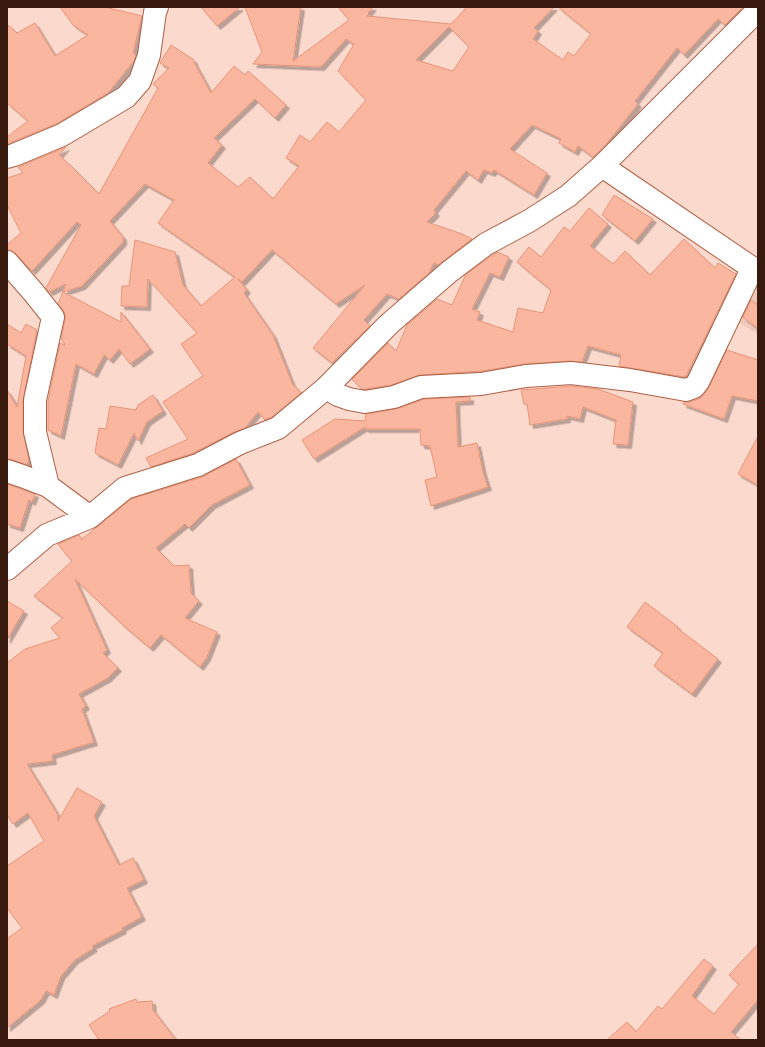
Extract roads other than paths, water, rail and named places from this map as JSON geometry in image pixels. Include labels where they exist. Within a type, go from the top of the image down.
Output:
[{"type":"street","points":[[7,157],[62,135],[126,97],[140,81],[149,55],[150,9]]},
{"type":"street","points":[[7,569],[47,535],[90,517],[125,488],[198,465],[240,443],[278,428],[326,388],[389,324],[449,272],[486,244],[530,221],[568,196],[602,166],[758,10]]},
{"type":"street","points":[[326,388],[338,395],[364,402],[394,397],[421,387],[481,384],[526,376],[571,373],[630,380],[686,390],[694,387],[698,382],[755,271],[602,166]]},
{"type":"street","points":[[7,262],[53,318],[35,400],[35,432],[48,486]]},
{"type":"street","points":[[7,471],[48,486],[90,517]]}]
